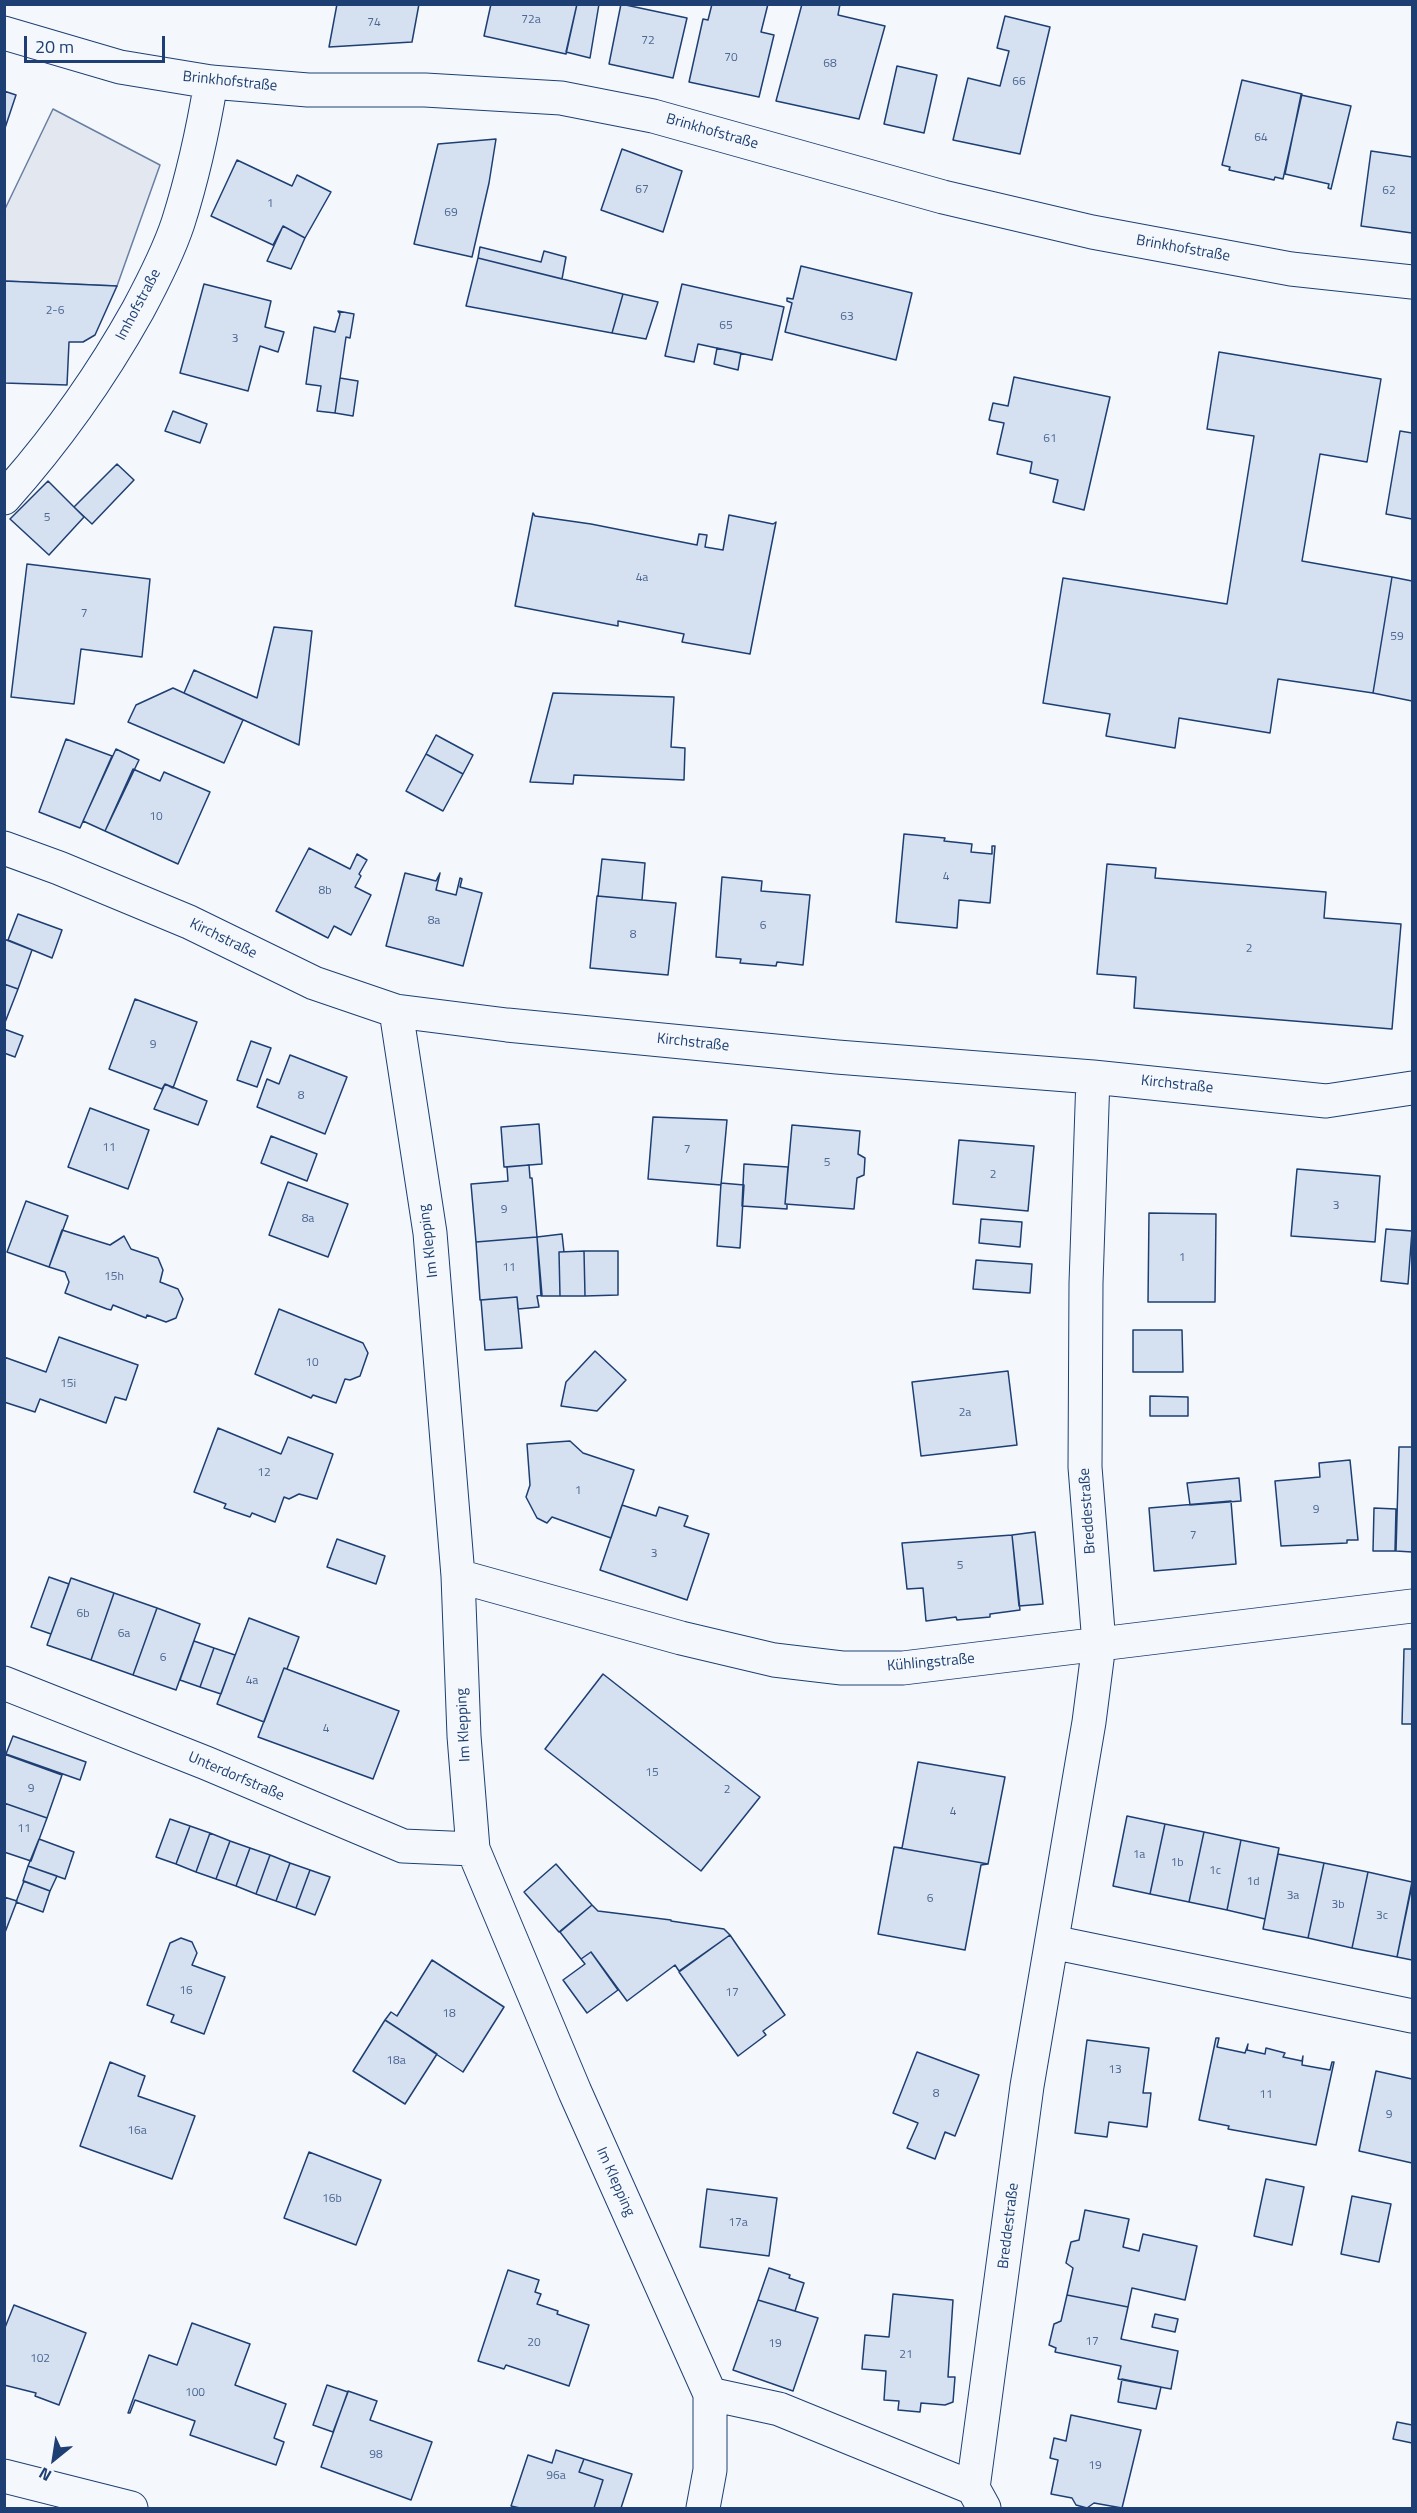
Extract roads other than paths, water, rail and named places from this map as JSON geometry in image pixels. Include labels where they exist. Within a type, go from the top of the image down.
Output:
[{"type":"street","name":"Brinkhofstraße","points":[[4,33],[120,67],[211,82],[308,90],[425,90],[561,98],[653,116],[943,196],[1092,232],[1291,269],[1413,282]]},
{"type":"street","name":"Imhofstraße","points":[[4,498],[39,459],[82,402],[119,345],[152,284],[180,215],[198,154],[211,82]]},
{"type":"street","name":"Kirchstraße","points":[[4,848],[59,868],[189,922],[314,983],[396,1011],[507,1025],[825,1056],[1093,1077],[1326,1101],[1413,1088]]},
{"type":"street","name":"Im Klepping","points":[[396,1011],[430,1233],[458,1576],[464,1736],[473,1850],[575,2092],[710,2394],[710,2470],[703,2508]]},
{"type":"street","name":"Breddestraße","points":[[979,2498],[1027,2086],[1089,1722],[1099,1644],[1085,1467],[1086,1283],[1093,1077]]},
{"type":"street","name":"Kühlingstraße","points":[[458,1576],[701,1643],[774,1660],[842,1668],[903,1668],[1413,1606]]},
{"type":"street","name":"Unterdorfstraße","points":[[4,1683],[206,1763],[403,1846],[473,1850]]},
{"type":"street","points":[[1052,1942],[1413,2016]]},
{"type":"street","points":[[710,2394],[778,2409],[979,2498]]},
{"type":"street","points":[[4,2476],[131,2508]]}]
